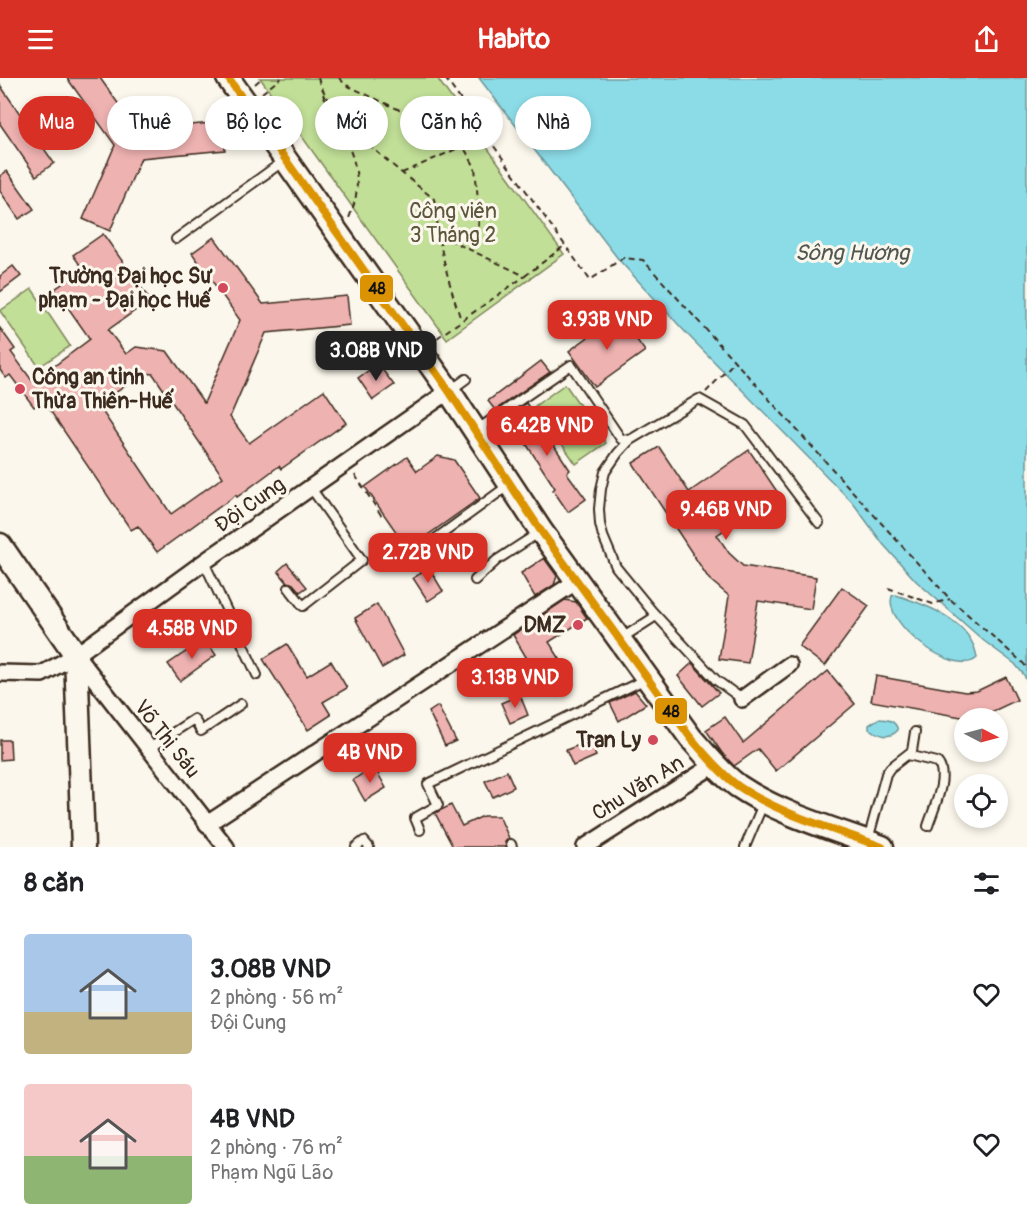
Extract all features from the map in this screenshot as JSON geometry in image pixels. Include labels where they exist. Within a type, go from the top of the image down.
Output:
[{"type":"main road","points":[[228,78],[286,160],[458,385],[476,430],[510,484],[541,531],[690,737],[714,765],[737,785],[764,801],[875,844]]},
{"type":"main road","points":[[0,545],[76,655],[83,847]]},
{"type":"street","name":"Đội Cung","points":[[0,673],[42,674],[76,655],[204,562],[458,385]]},
{"type":"street","points":[[207,824],[577,581]]},
{"type":"street","name":"Võ Thị Sáu","points":[[76,655],[226,847]]},
{"type":"street","points":[[742,699],[789,665]]},
{"type":"street","name":"Chu Văn An","points":[[590,846],[714,765]]},
{"type":"lane","points":[[176,238],[286,160]]},
{"type":"lane","points":[[476,430],[571,365],[621,439],[630,440]]},
{"type":"lane","points":[[742,699],[716,680],[656,616],[616,567],[600,525],[599,509],[605,472],[630,440],[699,399],[745,425],[819,523]]},
{"type":"lane","points":[[412,556],[510,484]]},
{"type":"lane","points":[[289,588],[303,606],[362,560],[311,488]]},
{"type":"lane","points":[[475,580],[497,560],[541,531]]},
{"type":"lane","points":[[204,562],[257,675]]},
{"type":"lane","points":[[620,640],[656,616]]},
{"type":"lane","points":[[420,830],[415,818],[438,805],[428,784],[647,678]]},
{"type":"lane","points":[[148,749],[194,719],[201,730],[241,704]]},
{"type":"lane","points":[[875,844],[887,772],[912,751],[915,732]]},
{"type":"lane","points":[[908,755],[937,762],[942,770],[942,779],[928,826]]},
{"type":"lane","points":[[745,847],[764,801]]},
{"type":"lane","points":[[356,847],[364,841],[369,847]]},
{"type":"path","points":[[253,85],[262,78]]},
{"type":"path","points":[[260,94],[281,78]]},
{"type":"path","points":[[318,78],[332,114],[350,148],[356,194],[350,218]]},
{"type":"path","points":[[339,78],[346,85],[400,110]]},
{"type":"path","points":[[445,78],[458,96]]},
{"type":"path","points":[[321,88],[350,127],[434,199],[438,214],[438,234],[448,281],[461,320]]},
{"type":"path","points":[[402,173],[454,150]]},
{"type":"path","points":[[465,150],[475,167],[479,212],[477,251]]},
{"type":"path","points":[[496,150],[590,280],[623,258],[643,260],[950,599],[1027,668]]},
{"type":"path","points":[[438,234],[525,276]]},
{"type":"path","points":[[437,338],[564,246]]},
{"type":"path","points":[[699,399],[735,361]]},
{"type":"path","points":[[347,463],[383,518]]},
{"type":"path","points":[[888,588],[933,604],[950,599]]},
{"type":"green space","name":"Công viên 3 Tháng 2","points":[[260,78],[437,78],[450,96],[400,96],[400,150],[489,150],[564,254],[447,339],[303,138],[303,96],[273,96]]},
{"type":"green space","points":[[32,289],[70,346],[39,367],[0,311]]},
{"type":"green space","points":[[565,384],[606,443],[576,464],[535,406]]},
{"type":"water","name":"Sông Hương","points":[[479,78],[1027,78],[1027,682],[1015,664],[984,641],[916,581],[883,544],[853,503],[688,335],[619,260],[534,150],[591,150],[591,96],[515,96],[515,125],[503,109],[503,96],[493,96]]},
{"type":"water","points":[[896,595],[934,610],[957,624],[967,634],[977,658],[967,662],[953,661],[923,645],[898,620],[892,608],[892,596]]},
{"type":"water","points":[[878,719],[890,721],[898,730],[888,736],[869,729],[869,725]]},
{"type":"building","points":[[67,78],[100,78],[113,96],[107,96],[107,134],[95,117],[95,96],[80,96]]},
{"type":"building","points":[[0,85],[18,111],[18,150],[0,124]]},
{"type":"building","points":[[205,124],[205,150],[225,150],[141,158],[110,231],[83,219],[113,150],[193,150],[193,125]]},
{"type":"building","points":[[18,150],[45,150],[54,163],[36,176]]},
{"type":"building","points":[[7,171],[34,209],[19,219],[0,191],[0,176]]},
{"type":"building","points":[[103,234],[150,300],[108,330],[126,354],[136,347],[167,351],[204,403],[240,320],[192,253],[214,237],[263,304],[347,296],[350,325],[266,333],[230,417],[249,443],[324,390],[346,423],[281,469],[279,466],[237,497],[236,495],[157,552],[138,526],[131,530],[43,400],[34,407],[10,375],[6,378],[0,370],[0,328],[15,349],[11,352],[33,382],[90,339],[55,289],[83,269],[73,255]],"holes":[[[144,373],[153,374],[223,477],[171,514],[98,405]]]},
{"type":"building","points":[[13,266],[21,276],[0,292],[0,276]]},
{"type":"building","points":[[619,315],[645,351],[595,387],[569,351]]},
{"type":"building","points":[[541,361],[550,372],[495,410],[488,401]]},
{"type":"building","points":[[378,364],[394,385],[373,400],[358,378]]},
{"type":"building","points":[[526,403],[570,470],[567,473],[586,499],[568,512],[508,416]]},
{"type":"building","points":[[659,447],[689,492],[749,450],[778,493],[717,535],[729,553],[743,566],[816,577],[811,609],[758,601],[748,663],[719,659],[729,596],[709,579],[633,463]]},
{"type":"building","points":[[438,456],[454,460],[480,498],[408,549],[365,487],[407,457],[417,471]]},
{"type":"building","points":[[544,558],[557,576],[554,585],[535,597],[521,573]]},
{"type":"building","points":[[287,563],[307,587],[300,592],[278,571]]},
{"type":"building","points":[[429,568],[443,591],[428,601],[413,578]]},
{"type":"building","points":[[842,587],[869,606],[825,666],[799,646]]},
{"type":"building","points":[[565,600],[576,602],[587,618],[549,642],[560,659],[536,674],[513,635]]},
{"type":"building","points":[[377,604],[404,655],[382,668],[355,618]]},
{"type":"building","points":[[205,639],[216,655],[180,681],[168,664]]},
{"type":"building","points":[[287,644],[307,676],[331,661],[347,688],[323,702],[331,715],[308,730],[263,659]]},
{"type":"building","points":[[692,663],[719,693],[702,706],[678,676]]},
{"type":"building","points":[[828,671],[855,704],[776,771],[758,749],[734,766],[706,730],[725,717],[743,743]]},
{"type":"building","points":[[876,676],[965,692],[977,691],[1006,677],[1017,700],[1000,708],[954,708],[954,716],[871,701]]},
{"type":"building","points":[[635,691],[646,704],[619,721],[610,703]]},
{"type":"building","points":[[520,695],[528,715],[510,723],[501,703]]},
{"type":"building","points":[[438,706],[456,741],[445,746],[429,712]]},
{"type":"building","points":[[0,740],[10,740],[11,759],[0,760]]},
{"type":"building","points":[[590,741],[596,756],[573,766],[566,750]]},
{"type":"building","points":[[374,766],[386,788],[365,801],[353,780]]},
{"type":"building","points":[[507,771],[514,787],[493,797],[485,781]]},
{"type":"building","points":[[451,805],[462,826],[483,816],[499,816],[509,838],[505,842],[506,847],[453,847],[435,813]]},
{"type":"transit line","name":"48","points":[[228,78],[449,391],[541,531],[690,737],[725,775],[755,796],[808,821],[882,847]]},
{"type":"place","name":"Trường Đại học Sư phạm - Đại học Huế","points":[[223,288]]},
{"type":"place","name":"Công an tỉnh Thừa Thiên-Huế","points":[[20,389]]},
{"type":"place","name":"DMZ","points":[[578,625]]},
{"type":"place","name":"Tran Ly","points":[[653,740]]}]
